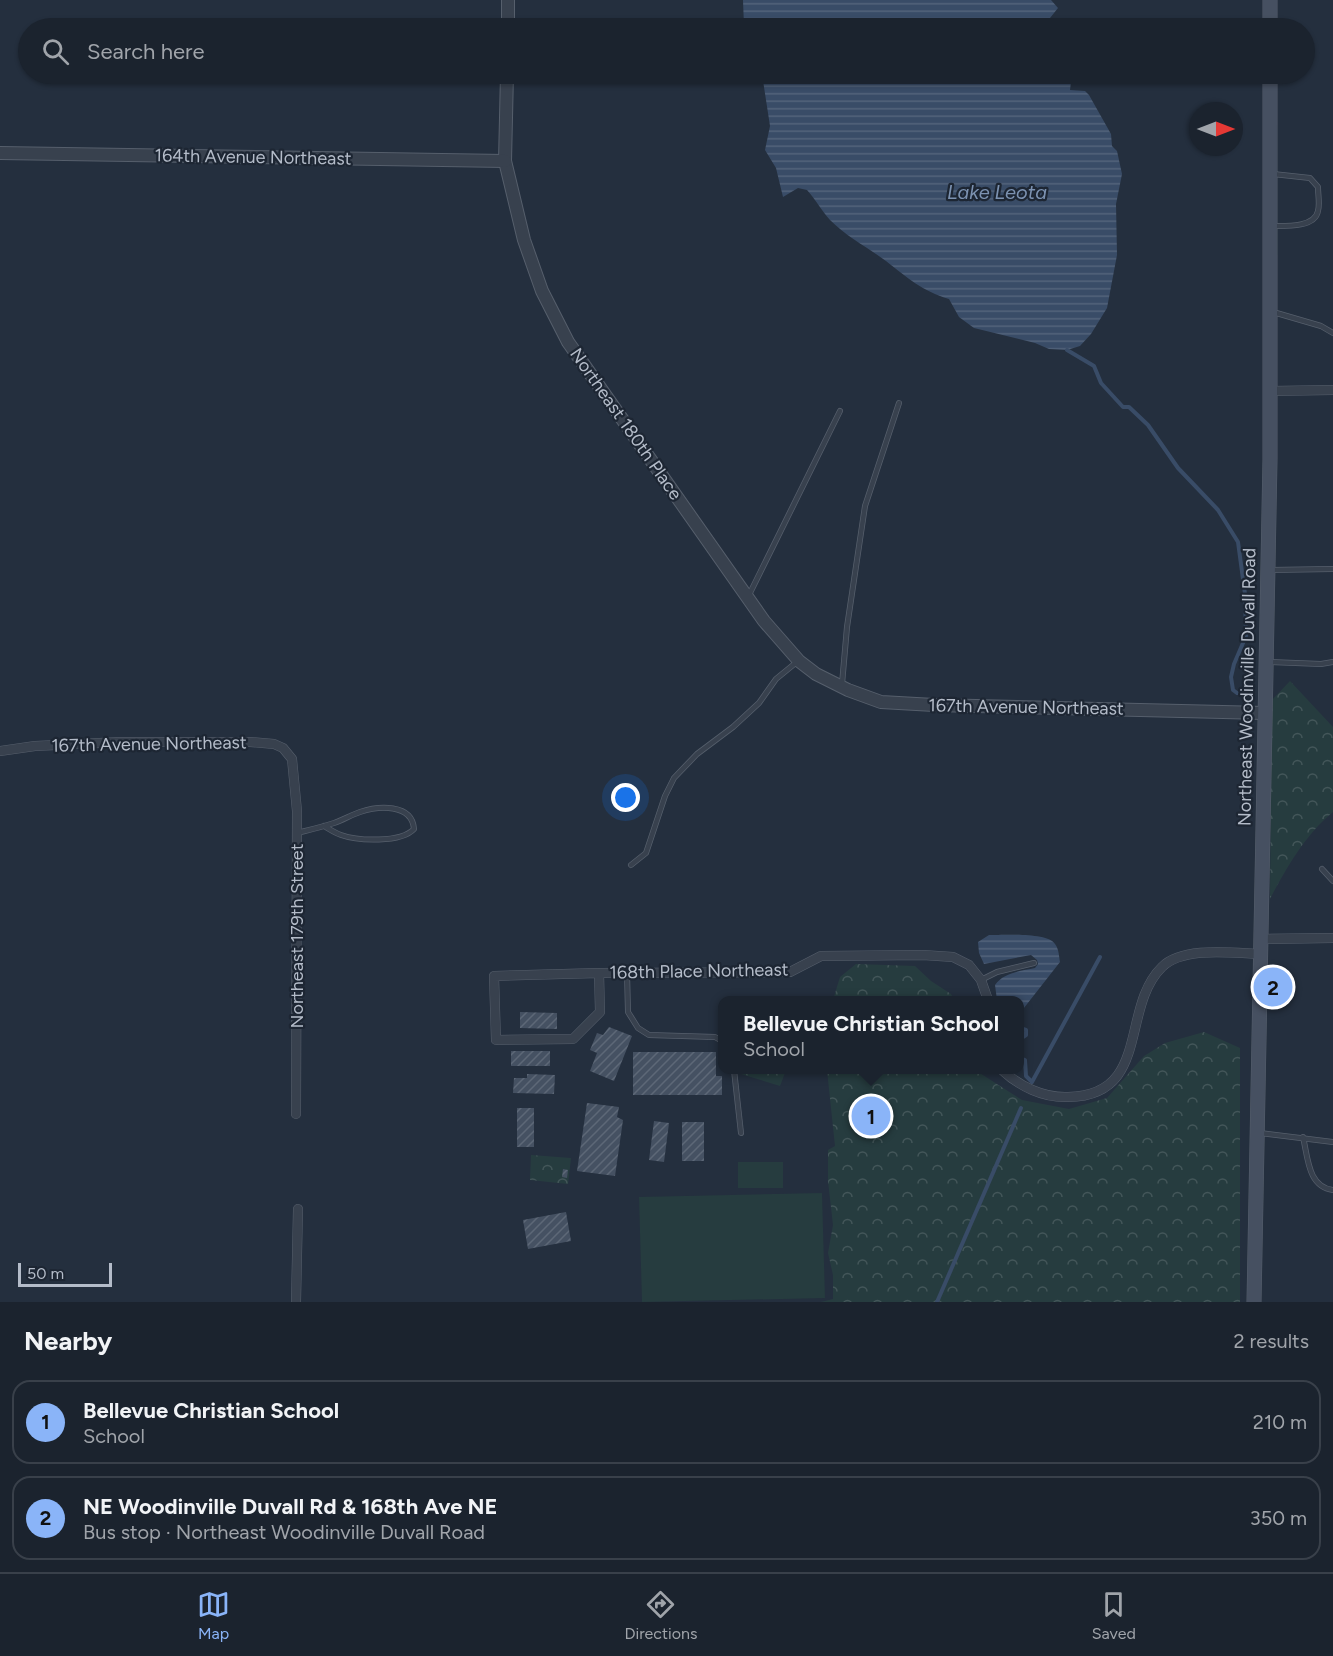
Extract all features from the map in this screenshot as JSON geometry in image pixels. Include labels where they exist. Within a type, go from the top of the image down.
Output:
[{"type":"main road","points":[[1270,0],[1270,18]]},
{"type":"main road","name":"Northeast Woodinville Duvall Road","points":[[1254,1302],[1268,570],[1270,84]]},
{"type":"street","points":[[508,0],[508,18]]},
{"type":"street","name":"Northeast 180th Place","points":[[507,84],[506,161],[524,240],[542,291],[568,342],[764,621],[799,661]]},
{"type":"street","name":"164th Avenue Northeast","points":[[0,153],[506,161]]},
{"type":"street","points":[[1270,391],[1333,390]]},
{"type":"street","name":"167th Avenue Northeast","points":[[799,661],[816,674],[880,702],[1264,712]]},
{"type":"street","name":"167th Avenue Northeast","points":[[0,751],[35,746],[120,742],[250,742],[274,744],[283,748],[292,759]]},
{"type":"street","name":"Northeast 179th Street","points":[[292,759],[297,833],[296,1114]]},
{"type":"street","points":[[1261,939],[1333,938]]},
{"type":"street","points":[[1006,1074],[1027,1088],[1050,1096],[1080,1097],[1098,1091],[1117,1077],[1127,1060],[1142,1001],[1151,982],[1162,967],[1175,958],[1191,954],[1260,954]]},
{"type":"street","name":"168th Place Northeast","points":[[599,973],[600,1012],[573,1039],[496,1040],[494,976],[627,972],[790,972],[821,956],[923,955],[953,957],[969,965],[981,980],[987,996]]},
{"type":"street","points":[[296,1302],[298,1209]]},
{"type":"lane","points":[[1270,174],[1310,178],[1318,187],[1318,212],[1315,218],[1299,224],[1270,226]]},
{"type":"lane","points":[[1270,312],[1321,326],[1333,333]]},
{"type":"lane","points":[[842,687],[848,616],[865,506],[899,404]]},
{"type":"lane","points":[[747,597],[840,411]]},
{"type":"lane","points":[[1268,570],[1333,569]]},
{"type":"lane","points":[[632,865],[646,853],[665,796],[674,778],[698,754],[733,728],[759,703],[776,679],[799,661]]},
{"type":"lane","points":[[1266,662],[1321,664],[1333,662]]},
{"type":"lane","points":[[297,833],[368,810],[393,809],[403,810],[409,815],[414,829],[404,836],[360,839],[340,835],[324,826]]},
{"type":"lane","points":[[1322,869],[1333,881]]},
{"type":"lane","points":[[981,980],[998,972],[1034,963]]},
{"type":"lane","points":[[627,972],[628,1012],[638,1028],[649,1035],[718,1038]]},
{"type":"lane","points":[[734,1074],[741,1133]]},
{"type":"lane","points":[[1257,1133],[1333,1142]]},
{"type":"lane","points":[[1303,1137],[1313,1179],[1325,1189],[1333,1190]]},
{"type":"green space","points":[[1290,681],[1333,727],[1333,812],[1305,841],[1270,899],[1272,700]]},
{"type":"green space","points":[[856,964],[915,966],[952,996],[834,996],[840,977]]},
{"type":"green space","points":[[1204,1032],[1240,1048],[1240,1302],[821,1302],[833,1299],[833,1275],[828,1253],[833,1225],[828,1181],[828,1150],[835,1146],[827,1074],[981,1074],[1022,1100],[1069,1109],[1107,1098],[1144,1056],[1165,1043]]},
{"type":"green space","points":[[741,1074],[784,1074],[780,1086]]},
{"type":"green space","points":[[531,1155],[571,1158],[568,1184],[530,1180]]},
{"type":"green space","points":[[738,1162],[783,1162],[783,1188],[738,1188]]},
{"type":"green space","points":[[822,1193],[825,1298],[642,1302],[639,1197]]},
{"type":"water","points":[[743,0],[1051,0],[1058,8],[1050,18],[744,18]]},
{"type":"water","name":"Lake Leota","points":[[764,84],[1071,84],[1070,90],[1085,91],[1111,134],[1112,146],[1117,151],[1122,174],[1116,204],[1117,255],[1107,308],[1091,334],[1080,346],[1067,350],[1049,349],[1035,343],[974,328],[959,317],[949,299],[916,283],[850,237],[827,216],[807,190],[798,188],[783,197],[776,168],[765,150],[770,126]]},
{"type":"water","points":[[989,935],[1025,935],[1044,938],[1055,944],[1060,962],[1024,1008],[1024,996],[996,996],[995,985],[1003,977],[1035,968],[1038,964],[1037,960],[1031,955],[984,964],[979,953],[978,942]]},
{"type":"building","points":[[520,1012],[557,1013],[557,1029],[520,1028]]},
{"type":"building","points":[[609,1027],[632,1036],[614,1081],[590,1071],[597,1053],[590,1050],[597,1033],[603,1035]]},
{"type":"building","points":[[511,1051],[550,1051],[550,1066],[511,1066]]},
{"type":"building","points":[[633,1052],[716,1052],[716,1076],[722,1076],[722,1095],[633,1095]]},
{"type":"building","points":[[527,1074],[555,1075],[554,1094],[513,1093],[514,1078],[527,1078]]},
{"type":"building","points":[[587,1103],[619,1107],[617,1117],[623,1120],[615,1176],[577,1171]]},
{"type":"building","points":[[517,1108],[534,1108],[534,1147],[517,1147]]},
{"type":"building","points":[[654,1121],[669,1123],[664,1162],[649,1160]]},
{"type":"building","points":[[682,1122],[704,1122],[704,1161],[682,1161]]},
{"type":"building","points":[[563,1169],[568,1170],[567,1178],[562,1177]]},
{"type":"building","points":[[566,1212],[571,1241],[528,1249],[523,1220]]},
{"type":"waterway","points":[[1067,350],[1094,366],[1101,383],[1123,407],[1129,407],[1148,425],[1178,468],[1218,510],[1238,542],[1245,594],[1246,636],[1231,677],[1233,690],[1237,693]]},
{"type":"waterway","points":[[1024,1060],[1026,1076],[1032,1082],[1100,957]]},
{"type":"waterway","points":[[1024,1029],[1026,1030],[1024,1036]]},
{"type":"waterway","points":[[937,1302],[1021,1108]]},
{"type":"place","name":"NE Woodinville Duvall Rd & 168th Ave NE","points":[[1273,987]]},
{"type":"place","name":"Bellevue Christian School","points":[[871,1116]]}]
